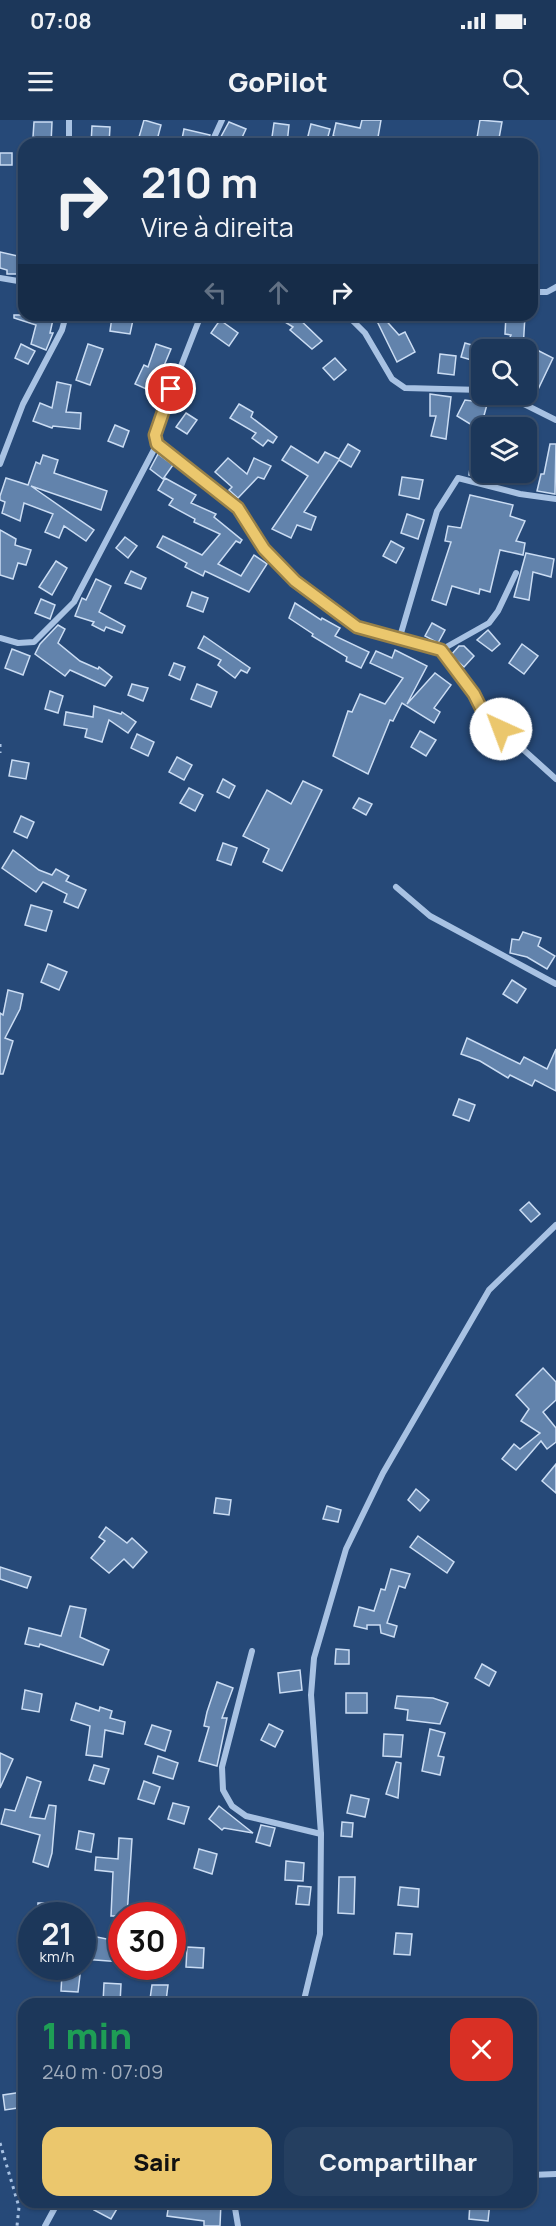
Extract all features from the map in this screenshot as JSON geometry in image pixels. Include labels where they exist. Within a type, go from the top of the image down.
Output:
[{"type":"street","points":[[69,120],[69,138]]},
{"type":"street","points":[[214,138],[222,120]]},
{"type":"street","points":[[0,278],[18,281]]},
{"type":"street","points":[[538,291],[547,292],[556,287]]},
{"type":"street","points":[[0,464],[2,453],[23,404],[62,330],[64,321]]},
{"type":"street","points":[[199,321],[155,435],[157,444],[238,508],[264,549],[295,581],[357,627],[441,650],[474,694],[484,714],[556,778]]},
{"type":"street","points":[[353,321],[365,333],[392,379],[405,388],[471,390]]},
{"type":"street","points":[[526,405],[556,420]]},
{"type":"street","points":[[0,638],[18,643],[34,642],[74,602],[157,444]]},
{"type":"street","points":[[399,640],[437,511],[458,478],[520,494],[556,499]]},
{"type":"street","points":[[441,650],[489,623],[498,611],[516,573]]},
{"type":"street","points":[[396,887],[430,916],[556,984]]},
{"type":"street","points":[[304,1998],[320,1934],[321,1834],[311,1695],[314,1658],[346,1549],[383,1473],[489,1290],[556,1225]]},
{"type":"street","points":[[252,1652],[222,1767],[222,1790],[232,1806],[246,1816],[321,1834]]},
{"type":"street","points":[[537,2175],[556,2174]]},
{"type":"street","points":[[45,2226],[55,2208]]},
{"type":"street","points":[[235,2208],[238,2226]]},
{"type":"path","points":[[0,744],[0,753]]},
{"type":"path","points":[[0,2143],[18,2201]]},
{"type":"path","points":[[17,2226],[20,2208]]},
{"type":"building","points":[[144,120],[161,125],[158,138],[139,138]]},
{"type":"building","points":[[362,120],[381,120],[378,138],[333,136],[336,123],[360,128]]},
{"type":"building","points":[[480,120],[502,122],[499,138],[477,138]]},
{"type":"building","points":[[34,122],[52,122],[51,138],[33,137]]},
{"type":"building","points":[[229,122],[246,129],[242,138],[220,138]]},
{"type":"building","points":[[274,123],[289,125],[288,138],[272,138]]},
{"type":"building","points":[[311,124],[330,129],[328,138],[308,138]]},
{"type":"building","points":[[92,126],[110,127],[109,138],[91,138]]},
{"type":"building","points":[[184,129],[210,135],[209,138],[182,138]]},
{"type":"building","points":[[0,153],[12,153],[12,165],[0,165]]},
{"type":"building","points":[[0,252],[18,256],[18,274],[7,274],[7,270],[0,268]]},
{"type":"building","points":[[23,321],[53,321],[50,333],[53,333],[46,350],[31,344],[36,325]]},
{"type":"building","points":[[111,321],[133,321],[130,334],[110,331]]},
{"type":"building","points":[[221,321],[238,333],[229,346],[211,333]]},
{"type":"building","points":[[284,321],[301,321],[322,341],[312,349],[290,330],[293,327]]},
{"type":"building","points":[[377,321],[386,321],[399,335],[405,332],[415,352],[397,362]]},
{"type":"building","points":[[506,321],[525,321],[524,339],[509,339],[511,335],[505,334]]},
{"type":"building","points":[[465,343],[471,345],[471,360],[461,357]]},
{"type":"building","points":[[21,344],[35,351],[28,364],[15,358]]},
{"type":"building","points":[[88,344],[103,349],[90,385],[76,380]]},
{"type":"building","points":[[156,344],[171,349],[153,392],[135,384],[144,365],[148,367]]},
{"type":"building","points":[[537,350],[553,358],[537,392]]},
{"type":"building","points":[[440,354],[456,356],[454,375],[438,373]]},
{"type":"building","points":[[335,358],[346,370],[334,380],[323,368]]},
{"type":"building","points":[[57,382],[71,385],[66,412],[81,413],[80,429],[53,426],[52,428],[33,421],[40,403],[52,408]]},
{"type":"building","points":[[430,394],[451,397],[446,439],[431,436],[436,416],[430,416]]},
{"type":"building","points":[[465,400],[471,401],[471,405],[487,405],[484,417],[471,417],[471,425],[457,416]]},
{"type":"building","points":[[239,404],[253,412],[251,417],[277,437],[273,443],[268,440],[263,446],[252,438],[256,433],[230,418]]},
{"type":"building","points":[[186,413],[197,420],[187,434],[176,427]]},
{"type":"building","points":[[115,425],[129,431],[123,447],[108,441]]},
{"type":"building","points":[[348,444],[360,451],[351,467],[339,460],[304,512],[316,517],[311,530],[297,525],[291,538],[272,529],[308,476],[282,460],[291,446],[318,463],[325,452],[339,459]]},
{"type":"building","points":[[550,444],[556,444],[555,494],[537,491],[541,474],[544,474]]},
{"type":"building","points":[[158,454],[173,465],[163,479],[150,469]]},
{"type":"building","points":[[43,455],[58,460],[54,473],[107,491],[101,510],[31,486],[94,530],[86,541],[64,526],[59,538],[45,532],[53,514],[24,503],[20,521],[2,513],[5,502],[0,500],[0,496],[6,478],[28,485],[36,462],[40,464]]},
{"type":"building","points":[[228,458],[247,474],[254,458],[271,466],[264,479],[258,477],[238,498],[229,490],[232,487],[215,472]]},
{"type":"building","points":[[402,477],[423,480],[419,499],[399,495]]},
{"type":"building","points":[[165,478],[196,495],[191,503],[216,514],[214,517],[242,540],[240,543],[236,541],[218,564],[241,576],[254,555],[267,564],[249,592],[205,571],[203,576],[185,567],[187,563],[157,547],[163,536],[202,555],[220,534],[194,522],[195,519],[169,505],[173,499],[158,490]]},
{"type":"building","points":[[470,495],[513,505],[510,516],[525,521],[516,541],[525,543],[523,555],[500,550],[490,592],[480,589],[479,594],[452,586],[446,605],[432,600],[451,542],[445,541],[448,526],[461,528]]},
{"type":"building","points":[[407,514],[424,520],[418,539],[401,533]]},
{"type":"building","points":[[0,530],[16,539],[15,545],[31,550],[26,565],[18,563],[13,579],[0,575]]},
{"type":"building","points":[[125,537],[137,546],[128,558],[116,548]]},
{"type":"building","points":[[391,541],[404,548],[396,563],[383,556]]},
{"type":"building","points":[[526,553],[554,559],[551,577],[533,572],[529,600],[514,597]]},
{"type":"building","points":[[56,561],[67,568],[52,595],[39,587]]},
{"type":"building","points":[[131,571],[146,578],[141,589],[125,583]]},
{"type":"building","points":[[96,579],[111,586],[99,612],[125,626],[122,633],[106,627],[104,631],[92,625],[94,622],[75,616],[82,598],[86,600]]},
{"type":"building","points":[[192,592],[208,598],[203,612],[187,606]]},
{"type":"building","points":[[41,599],[55,605],[50,619],[35,613]]},
{"type":"building","points":[[295,603],[321,620],[322,618],[340,628],[335,636],[369,652],[361,668],[346,661],[347,657],[312,636],[313,634],[289,618]]},
{"type":"building","points":[[432,623],[445,630],[438,643],[425,636]]},
{"type":"building","points":[[58,625],[65,629],[58,643],[80,661],[98,669],[99,667],[112,677],[105,686],[70,670],[65,676],[35,654],[40,644]]},
{"type":"building","points":[[488,630],[500,644],[492,651],[477,640]]},
{"type":"building","points":[[204,636],[250,668],[247,673],[241,670],[235,678],[218,665],[221,660],[198,648]]},
{"type":"building","points":[[522,644],[538,656],[524,674],[509,663]]},
{"type":"building","points":[[459,646],[464,646],[474,656],[464,667],[451,655]]},
{"type":"building","points":[[12,649],[30,656],[23,675],[5,668]]},
{"type":"building","points":[[395,650],[427,666],[407,704],[435,673],[451,685],[434,708],[440,712],[434,723],[402,703],[393,721],[390,720],[368,774],[333,756],[348,711],[352,712],[360,694],[385,704],[403,678],[370,663],[376,651],[392,658]]},
{"type":"building","points":[[174,663],[185,667],[180,680],[169,675]]},
{"type":"building","points":[[132,684],[148,688],[143,701],[128,695]]},
{"type":"building","points":[[197,684],[217,692],[211,707],[191,699]]},
{"type":"building","points":[[50,691],[63,696],[58,713],[45,709]]},
{"type":"building","points":[[94,706],[121,714],[122,712],[136,722],[128,733],[109,720],[102,742],[85,737],[87,729],[64,725],[66,712],[93,717]]},
{"type":"building","points":[[420,731],[436,740],[426,756],[411,747]]},
{"type":"building","points":[[137,734],[154,742],[148,756],[131,748]]},
{"type":"building","points":[[177,757],[192,765],[184,780],[169,772]]},
{"type":"building","points":[[12,760],[29,763],[26,779],[9,776]]},
{"type":"building","points":[[223,779],[235,786],[229,798],[217,792]]},
{"type":"building","points":[[303,781],[322,790],[282,871],[263,862],[269,849],[243,836],[267,790],[291,804]]},
{"type":"building","points":[[189,788],[203,795],[195,811],[180,803]]},
{"type":"building","points":[[359,798],[372,804],[366,815],[353,808]]},
{"type":"building","points":[[21,816],[34,822],[27,838],[14,832]]},
{"type":"building","points":[[223,843],[237,848],[231,865],[217,860]]},
{"type":"building","points":[[13,850],[39,870],[52,875],[56,869],[69,876],[66,881],[86,890],[78,908],[64,902],[67,894],[43,882],[36,892],[2,868]]},
{"type":"building","points":[[31,905],[52,911],[46,931],[25,925]]},
{"type":"building","points":[[523,932],[541,938],[538,946],[555,956],[547,969],[527,957],[510,953],[512,939],[519,940]]},
{"type":"building","points":[[48,964],[67,972],[59,990],[41,982]]},
{"type":"building","points":[[512,980],[526,989],[517,1003],[503,994]]},
{"type":"building","points":[[8,990],[23,994],[20,1009],[5,1038],[13,1041],[3,1074],[0,1074],[0,1013],[3,1015]]},
{"type":"building","points":[[467,1038],[520,1064],[524,1057],[547,1069],[556,1049],[556,1091],[535,1080],[532,1086],[510,1075],[508,1078],[480,1061],[461,1054]]},
{"type":"building","points":[[459,1099],[475,1105],[469,1121],[453,1115]]},
{"type":"building","points":[[529,1202],[540,1214],[531,1222],[520,1210]]},
{"type":"building","points":[[543,1368],[556,1382],[556,1400],[543,1412],[556,1428],[556,1442],[547,1449],[541,1441],[516,1470],[502,1459],[514,1444],[520,1449],[540,1433],[521,1421],[529,1409],[516,1395]]},
{"type":"building","points":[[556,1464],[556,1493],[542,1481]]},
{"type":"building","points":[[416,1489],[429,1500],[420,1511],[408,1500]]},
{"type":"building","points":[[216,1498],[231,1500],[229,1515],[214,1513]]},
{"type":"building","points":[[327,1506],[341,1510],[338,1522],[323,1519]]},
{"type":"building","points":[[106,1527],[127,1543],[132,1538],[147,1552],[133,1568],[124,1559],[109,1573],[91,1558],[105,1541],[99,1537]]},
{"type":"building","points":[[418,1536],[454,1562],[447,1573],[410,1547]]},
{"type":"building","points":[[0,1567],[31,1577],[27,1588],[0,1579]]},
{"type":"building","points":[[391,1569],[410,1574],[405,1588],[399,1586],[387,1623],[397,1626],[394,1637],[381,1633],[380,1625],[367,1625],[367,1629],[354,1626],[359,1607],[374,1611],[381,1589],[385,1590]]},
{"type":"building","points":[[70,1606],[86,1609],[80,1637],[109,1650],[103,1665],[40,1644],[39,1647],[25,1644],[29,1628],[61,1636]]},
{"type":"building","points":[[336,1649],[349,1650],[349,1664],[335,1664]]},
{"type":"building","points":[[482,1664],[496,1672],[489,1686],[475,1678]]},
{"type":"building","points":[[300,1670],[302,1690],[280,1693],[278,1673]]},
{"type":"building","points":[[217,1682],[233,1688],[222,1718],[227,1718],[217,1766],[199,1761],[209,1727],[204,1726],[207,1712]]},
{"type":"building","points":[[25,1690],[42,1694],[39,1712],[22,1709]]},
{"type":"building","points":[[346,1693],[367,1693],[367,1713],[346,1713]]},
{"type":"building","points":[[397,1696],[433,1698],[448,1703],[440,1724],[407,1720],[408,1710],[395,1708]]},
{"type":"building","points":[[76,1703],[99,1711],[100,1707],[112,1711],[110,1718],[125,1722],[123,1734],[105,1730],[102,1757],[86,1755],[90,1726],[71,1720]]},
{"type":"building","points":[[269,1724],[283,1731],[275,1747],[261,1740]]},
{"type":"building","points":[[152,1725],[171,1731],[165,1751],[145,1744]]},
{"type":"building","points":[[430,1729],[445,1733],[438,1756],[444,1757],[440,1775],[422,1771]]},
{"type":"building","points":[[384,1734],[403,1735],[401,1757],[383,1756]]},
{"type":"building","points":[[0,1753],[13,1759],[0,1788]]},
{"type":"building","points":[[158,1756],[178,1763],[173,1779],[153,1773]]},
{"type":"building","points":[[396,1762],[401,1763],[398,1798],[386,1794]]},
{"type":"building","points":[[94,1765],[109,1769],[104,1784],[89,1780]]},
{"type":"building","points":[[27,1777],[41,1782],[30,1817],[45,1819],[49,1805],[56,1806],[52,1853],[48,1867],[33,1862],[40,1835],[1,1824],[5,1809],[15,1811]]},
{"type":"building","points":[[144,1781],[160,1787],[154,1804],[138,1799]]},
{"type":"building","points":[[351,1795],[369,1799],[365,1817],[347,1813]]},
{"type":"building","points":[[173,1803],[189,1807],[184,1824],[168,1819]]},
{"type":"building","points":[[219,1806],[253,1833],[224,1828],[222,1830],[209,1819]]},
{"type":"building","points":[[342,1822],[353,1823],[352,1837],[341,1836]]},
{"type":"building","points":[[261,1825],[275,1828],[270,1846],[256,1842]]},
{"type":"building","points":[[79,1831],[94,1834],[91,1852],[76,1849]]},
{"type":"building","points":[[119,1838],[132,1839],[128,1902],[112,1902],[113,1872],[95,1870],[96,1857],[118,1859]]},
{"type":"building","points":[[199,1849],[217,1854],[212,1874],[194,1868]]},
{"type":"building","points":[[286,1861],[304,1863],[303,1881],[285,1880]]},
{"type":"building","points":[[339,1877],[355,1877],[354,1914],[338,1913]]},
{"type":"building","points":[[298,1886],[311,1887],[309,1905],[296,1904]]},
{"type":"building","points":[[400,1887],[419,1889],[418,1907],[398,1905]]},
{"type":"building","points":[[396,1933],[412,1934],[410,1955],[394,1954]]},
{"type":"building","points":[[96,1937],[108,1939],[108,1961],[96,1960]]},
{"type":"building","points":[[187,1947],[204,1948],[203,1968],[186,1967]]},
{"type":"building","points":[[62,1980],[79,1980],[78,1992],[61,1991]]},
{"type":"building","points":[[104,1983],[121,1984],[120,1998],[103,1998]]},
{"type":"building","points":[[152,1985],[168,1985],[166,1998],[150,1998]]},
{"type":"building","points":[[18,2093],[18,2108],[5,2110],[3,2095]]},
{"type":"building","points":[[95,2208],[117,2208],[111,2219],[94,2210]]},
{"type":"building","points":[[168,2208],[221,2208],[220,2226],[204,2226],[204,2221],[167,2216]]},
{"type":"building","points":[[470,2208],[489,2208],[488,2221],[469,2219]]},
{"type":"route","points":[[171,389],[155,435],[157,444],[238,508],[246,517],[264,549],[295,581],[357,627],[370,633],[441,650],[474,694],[484,714],[501,729]]}]
